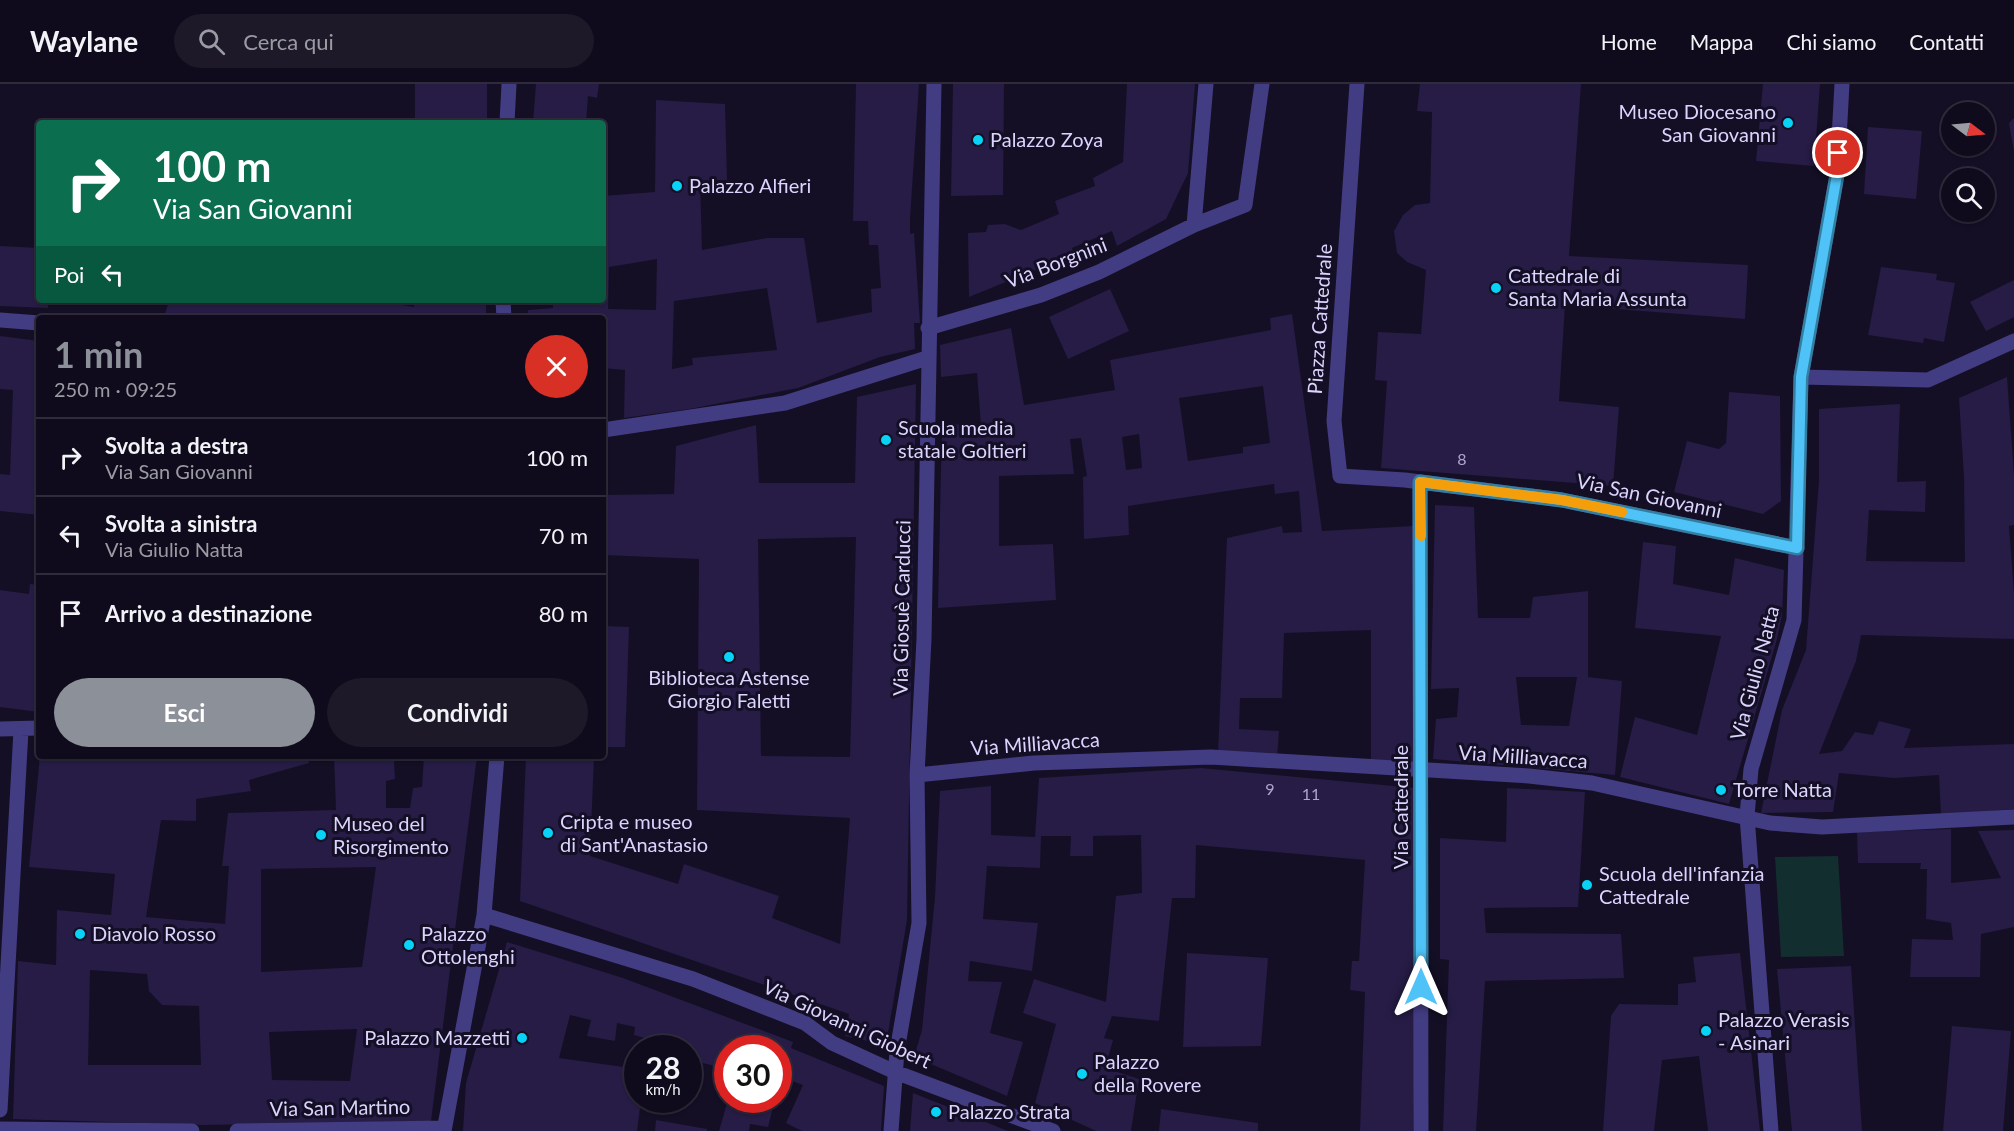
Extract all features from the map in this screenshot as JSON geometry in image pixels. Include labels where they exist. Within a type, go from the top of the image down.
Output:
[{"type":"street","points":[[507,120],[509,84]]},
{"type":"street","name":"Via Giosuè Carducci","points":[[891,1131],[895,1072],[919,923],[917,775],[924,639],[927,358],[934,84]]},
{"type":"street","points":[[1206,84],[1194,225],[1245,205],[1262,84]]},
{"type":"street","name":"Piazza Cattedrale","points":[[1357,84],[1334,421],[1340,476],[1420,482]]},
{"type":"street","name":"Via Giulio Natta","points":[[1771,1131],[1747,816],[1751,769],[1794,620],[1801,377],[1837,175],[1842,84]]},
{"type":"street","name":"Via Borgnini","points":[[928,328],[1041,295],[1099,272],[1194,225]]},
{"type":"street","points":[[0,320],[36,323]]},
{"type":"street","points":[[1801,377],[1928,380],[2014,341]]},
{"type":"street","points":[[606,430],[785,403],[927,358]]},
{"type":"street","name":"Via San Giovanni","points":[[1420,482],[1562,500],[1797,548]]},
{"type":"street","name":"Via Cattedrale","points":[[1420,482],[1421,1131]]},
{"type":"street","points":[[0,729],[36,728]]},
{"type":"street","points":[[0,1110],[21,730]]},
{"type":"street","name":"Via Milliavacca","points":[[917,775],[1034,763],[1189,757],[1529,776],[1592,783],[1770,823],[1822,826],[2014,818]]},
{"type":"street","points":[[444,1130],[484,915],[497,759]]},
{"type":"street","name":"Via Giovanni Giobert","points":[[484,915],[703,983],[805,1023],[832,1043],[895,1072],[1053,1131]]},
{"type":"street","points":[[3,1127],[192,1131]]},
{"type":"street","name":"Via San Martino","points":[[237,1131],[409,1128],[444,1130]]},
{"type":"green space","points":[[1838,856],[1844,956],[1781,957],[1775,857]]},
{"type":"building","points":[[415,84],[487,84],[487,120],[415,120]]},
{"type":"building","points":[[536,84],[599,84],[597,98],[588,96],[586,120],[533,120]]},
{"type":"building","points":[[856,84],[919,84],[910,218],[910,234],[914,233],[920,323],[914,323],[915,349],[880,357],[798,388],[690,409],[624,418],[625,370],[606,368],[606,315],[528,315],[528,310],[553,308],[553,303],[606,303],[606,196],[655,192],[656,100],[725,104],[727,180],[700,181],[702,250],[767,238],[804,238],[817,323],[872,312],[871,289],[881,288],[878,245],[869,245],[868,221],[853,221]],"holes":[[[657,259],[656,310],[608,309],[609,267]],[[767,288],[777,350],[692,358],[693,365],[672,369],[674,301]]]},
{"type":"building","name":"Palazzo Zoya","points":[[953,84],[1004,84],[1003,195],[951,196]]},
{"type":"building","points":[[1127,84],[1195,84],[1188,173],[1166,219],[1117,246],[1112,231],[1072,248],[1074,254],[969,297],[968,233],[986,232],[988,225],[1005,224],[1021,230],[1059,214],[1055,201],[1095,186],[1093,178],[1123,162]]},
{"type":"building","name":"Cattedrale di Santa Maria Assunta","points":[[1420,84],[1581,84],[1569,256],[1748,265],[1745,319],[1565,305],[1559,401],[1619,407],[1613,486],[1381,468],[1387,381],[1375,380],[1378,332],[1421,334],[1426,270],[1407,262],[1397,253],[1394,231],[1403,215],[1415,205],[1430,203],[1432,112],[1417,111]]},
{"type":"building","name":"Museo Diocesano San Giovanni","points":[[1763,84],[1820,84],[1814,166],[1756,161]]},
{"type":"building","points":[[2014,118],[2014,152],[2009,123]]},
{"type":"building","points":[[1868,127],[1922,131],[1916,199],[1864,194]]},
{"type":"building","points":[[0,246],[36,248],[36,303],[48,303],[48,308],[0,306]]},
{"type":"building","points":[[1881,267],[1937,274],[1936,280],[1955,283],[1944,342],[1924,338],[1923,343],[1868,335]]},
{"type":"building","points":[[2014,280],[2014,317],[1986,331],[1970,302]]},
{"type":"building","points":[[1110,289],[1129,331],[1068,359],[1049,317]]},
{"type":"building","points":[[168,303],[391,303],[414,307],[414,303],[486,303],[486,315],[165,315]]},
{"type":"building","points":[[1292,314],[1322,531],[1413,526],[1416,766],[1371,764],[1371,630],[1284,633],[1282,698],[1240,698],[1239,729],[1279,731],[1277,757],[1218,753],[1227,538],[1282,526],[1283,533],[1302,532],[1299,491],[1275,494],[1274,484],[1128,506],[1129,535],[1084,539],[1083,477],[1087,476],[1081,438],[1070,439],[1074,474],[999,476],[999,546],[1053,544],[1056,600],[938,608],[942,424],[981,425],[977,373],[941,377],[940,345],[1011,328],[1024,405],[1115,390],[1110,360],[1271,330],[1270,318]],"holes":[[[1263,386],[1270,443],[1243,447],[1243,453],[1188,461],[1179,398]],[[1139,434],[1142,468],[1126,470],[1122,437]]]},
{"type":"building","points":[[0,336],[36,341],[36,515],[0,511],[0,474],[10,475],[13,390],[0,389]]},
{"type":"building","points":[[2007,377],[2014,476],[2014,525],[2009,526],[2014,594],[2014,639],[1861,635],[1856,661],[1819,754],[1842,751],[1855,732],[1873,735],[1879,721],[1911,729],[1904,748],[2014,744],[2014,809],[1941,815],[1939,775],[1894,778],[1839,773],[1833,812],[1761,813],[1782,710],[1806,650],[1819,480],[1819,409],[1900,404],[1897,482],[1926,481],[1925,512],[1869,510],[1866,561],[1965,562],[1964,477],[1959,398]]},
{"type":"building","points":[[916,384],[907,920],[886,1045],[845,1036],[849,1014],[520,901],[526,759],[594,759],[590,856],[678,884],[684,864],[779,896],[772,918],[840,944],[850,818],[697,810],[699,559],[606,555],[606,495],[674,494],[676,446],[756,425],[759,483],[855,483],[857,397]],"holes":[[[856,537],[850,757],[761,756],[758,539]]]},
{"type":"building","points":[[1729,392],[1780,396],[1781,501],[1763,514],[1674,492],[1687,441],[1719,449],[1726,443]]},
{"type":"building","points":[[1435,505],[1474,507],[1478,618],[1530,618],[1533,597],[1588,591],[1588,677],[1622,681],[1615,775],[1433,759],[1436,719],[1457,717],[1459,688],[1431,689]],"holes":[[[1516,677],[1577,677],[1569,726],[1521,725]]]},
{"type":"building","points":[[1643,542],[1676,546],[1673,584],[1729,595],[1735,558],[1784,570],[1782,615],[1777,639],[1729,804],[1620,777],[1635,717],[1697,735],[1721,636],[1635,628]]},
{"type":"building","points":[[30,584],[36,585],[36,712],[0,707],[0,590],[29,594]]},
{"type":"building","points":[[606,626],[629,627],[625,747],[606,747]]},
{"type":"building","points":[[40,759],[308,759],[309,763],[249,780],[251,791],[196,799],[196,821],[161,820],[146,917],[225,924],[229,866],[222,866],[228,813],[336,810],[334,759],[394,760],[395,779],[386,781],[386,808],[410,808],[413,788],[422,787],[424,759],[477,759],[431,1121],[205,1125],[13,1119],[18,961],[56,965],[57,910],[111,915],[115,874],[29,867]],"holes":[[[376,867],[362,967],[261,972],[261,869]],[[90,970],[147,974],[149,991],[162,1005],[199,1006],[201,1065],[88,1065]],[[357,1029],[350,1081],[272,1080],[269,1032]]]},
{"type":"building","points":[[1201,768],[1415,788],[1417,959],[1413,1131],[1360,1131],[1365,992],[1350,990],[1352,961],[1359,961],[1365,860],[1196,845],[1195,898],[1172,898],[1159,1021],[1112,1016],[1104,1038],[1113,1040],[1105,1068],[1139,1079],[1131,1131],[1096,1131],[1035,1103],[1056,1024],[1023,1013],[1034,979],[1106,1002],[1116,896],[1142,893],[1141,835],[1093,836],[1093,856],[1070,856],[1071,836],[1041,836],[1040,868],[987,866],[983,919],[1038,923],[1032,971],[970,961],[968,981],[1002,982],[990,1033],[1023,1042],[1007,1096],[914,1057],[922,1030],[935,897],[940,791],[991,786],[991,835],[1035,837],[1039,778]]},
{"type":"building","points":[[1507,788],[1585,792],[1578,907],[1484,908],[1486,933],[1621,934],[1624,978],[1485,981],[1476,1131],[1443,1131],[1449,960],[1440,959],[1440,838],[1506,842]]},
{"type":"building","points":[[1951,829],[1951,883],[2001,878],[1978,831],[2014,830],[2014,927],[1981,934],[1980,977],[1910,977],[1912,939],[1953,940],[1951,923],[1926,919],[1927,869],[1920,869],[1921,863],[1858,863],[1857,832]]},
{"type":"building","name":"Palazzo Mazzetti","points":[[507,942],[623,978],[774,1035],[714,1035],[714,1066],[702,1063],[702,1035],[634,1035],[635,1027],[617,1023],[615,1041],[587,1036],[591,1020],[570,1015],[559,1058],[624,1067],[624,1113],[639,1113],[637,1131],[463,1131],[466,1083]]},
{"type":"building","points":[[1187,953],[1268,958],[1261,1046],[1183,1047]]},
{"type":"building","name":"Palazzo Verasis - Asinari","points":[[1740,953],[1760,1131],[1708,1131],[1699,1056],[1662,1060],[1654,1131],[1603,1131],[1611,1016],[1619,1004],[1678,1005],[1678,984],[1696,982],[1693,957]]},
{"type":"building","points":[[1851,966],[1862,1131],[1792,1131],[1777,969]]},
{"type":"building","points":[[1952,1026],[2011,1031],[2003,1131],[1943,1131]]},
{"type":"building","name":"Palazzo Mazzetti","points":[[792,1048],[884,1086],[881,1131],[802,1131],[786,1123],[803,1085],[792,1081]]},
{"type":"building","name":"Palazzo Strata","points":[[913,1093],[1008,1131],[910,1131]]},
{"type":"building","points":[[1161,1109],[1258,1123],[1258,1131],[1159,1131]]},
{"type":"building","points":[[724,1113],[772,1113],[768,1127],[750,1124],[749,1131],[719,1131]]},
{"type":"building","points":[[656,1120],[707,1129],[707,1131],[655,1131]]},
{"type":"slow traffic","points":[[1421,536],[1420,482],[1562,500],[1622,512]]},
{"type":"place","name":"Museo Diocesano San Giovanni","points":[[1788,123]]},
{"type":"place","name":"Palazzo Zoya","points":[[978,140]]},
{"type":"place","name":"Palazzo Alfieri","points":[[677,186]]},
{"type":"place","name":"Cattedrale di Santa Maria Assunta","points":[[1496,288]]},
{"type":"place","name":"Scuola media statale Goltieri","points":[[886,440]]},
{"type":"place","name":"Biblioteca Astense Giorgio Faletti","points":[[729,657]]},
{"type":"place","name":"Torre Natta","points":[[1721,790]]},
{"type":"place","name":"Cripta e museo di Sant'Anastasio","points":[[548,833]]},
{"type":"place","name":"Museo del Risorgimento","points":[[321,835]]},
{"type":"place","name":"Scuola dell'infanzia Cattedrale","points":[[1587,885]]},
{"type":"place","name":"Diavolo Rosso","points":[[80,934]]},
{"type":"place","name":"Palazzo Ottolenghi","points":[[409,945]]},
{"type":"place","name":"Palazzo Verasis - Asinari","points":[[1706,1031]]},
{"type":"place","name":"Palazzo Mazzetti","points":[[522,1038]]},
{"type":"place","name":"Palazzo della Rovere","points":[[1082,1074]]},
{"type":"place","name":"Palazzo Strata","points":[[936,1112]]},
{"type":"route","points":[[1421,987],[1420,482],[1562,500],[1797,548],[1801,377],[1837,175],[1838,153]]}]
